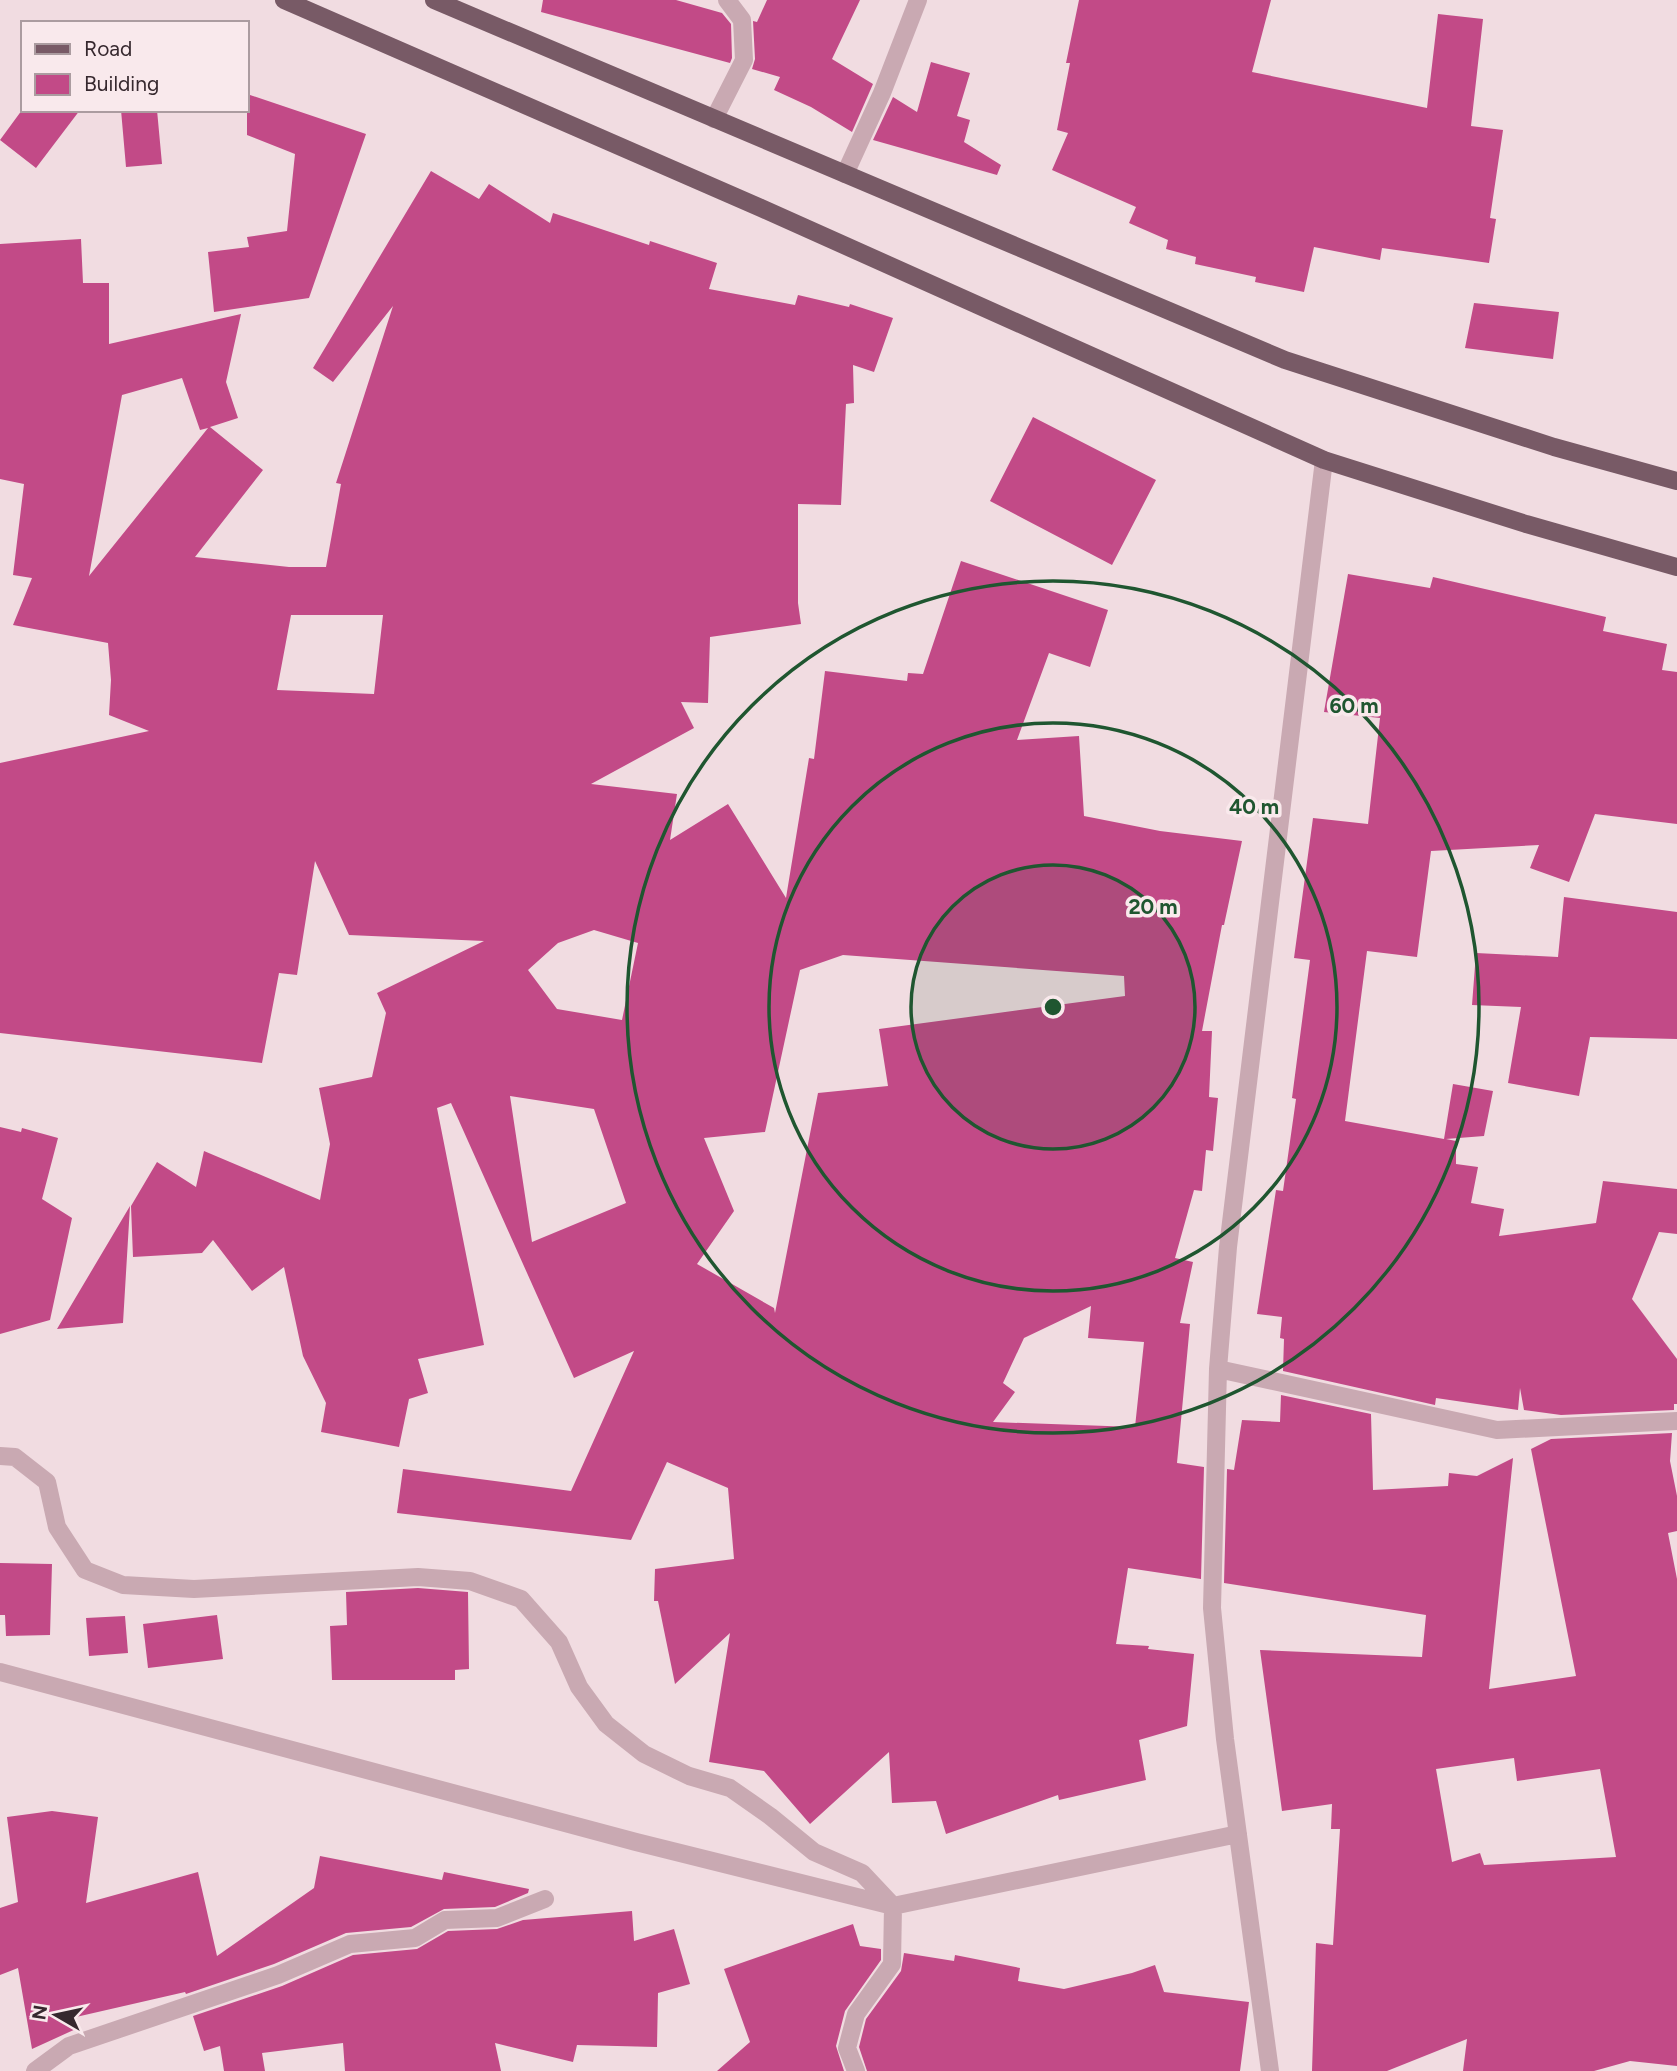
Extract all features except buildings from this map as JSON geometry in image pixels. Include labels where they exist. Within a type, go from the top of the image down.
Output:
[{"type":"main road","points":[[284,0],[761,208],[1324,460],[1525,524],[1677,567]]},
{"type":"main road","points":[[434,0],[1285,360],[1554,447],[1677,481]]},
{"type":"street","points":[[715,119],[744,61],[742,20],[727,0]]},
{"type":"street","points":[[845,174],[882,93],[918,0]]},
{"type":"street","points":[[1270,2071],[1225,1739],[1213,1608],[1218,1370],[1228,1247],[1324,460]]},
{"type":"street","points":[[1218,1370],[1497,1430],[1677,1421]]},
{"type":"street","points":[[0,1456],[15,1457],[47,1482],[57,1527],[85,1570],[123,1586],[194,1589],[418,1577],[470,1581],[520,1599],[559,1642],[579,1687],[606,1724],[644,1754],[689,1776],[730,1788],[771,1816],[814,1852],[862,1873],[893,1906],[891,1964],[856,2014],[846,2048],[856,2071]]},
{"type":"street","points":[[0,1672],[636,1842],[893,1906],[1238,1834]]},
{"type":"street","points":[[35,2071],[69,2046],[278,1975],[350,1944],[415,1938],[445,1920],[497,1917],[545,1899]]}]
